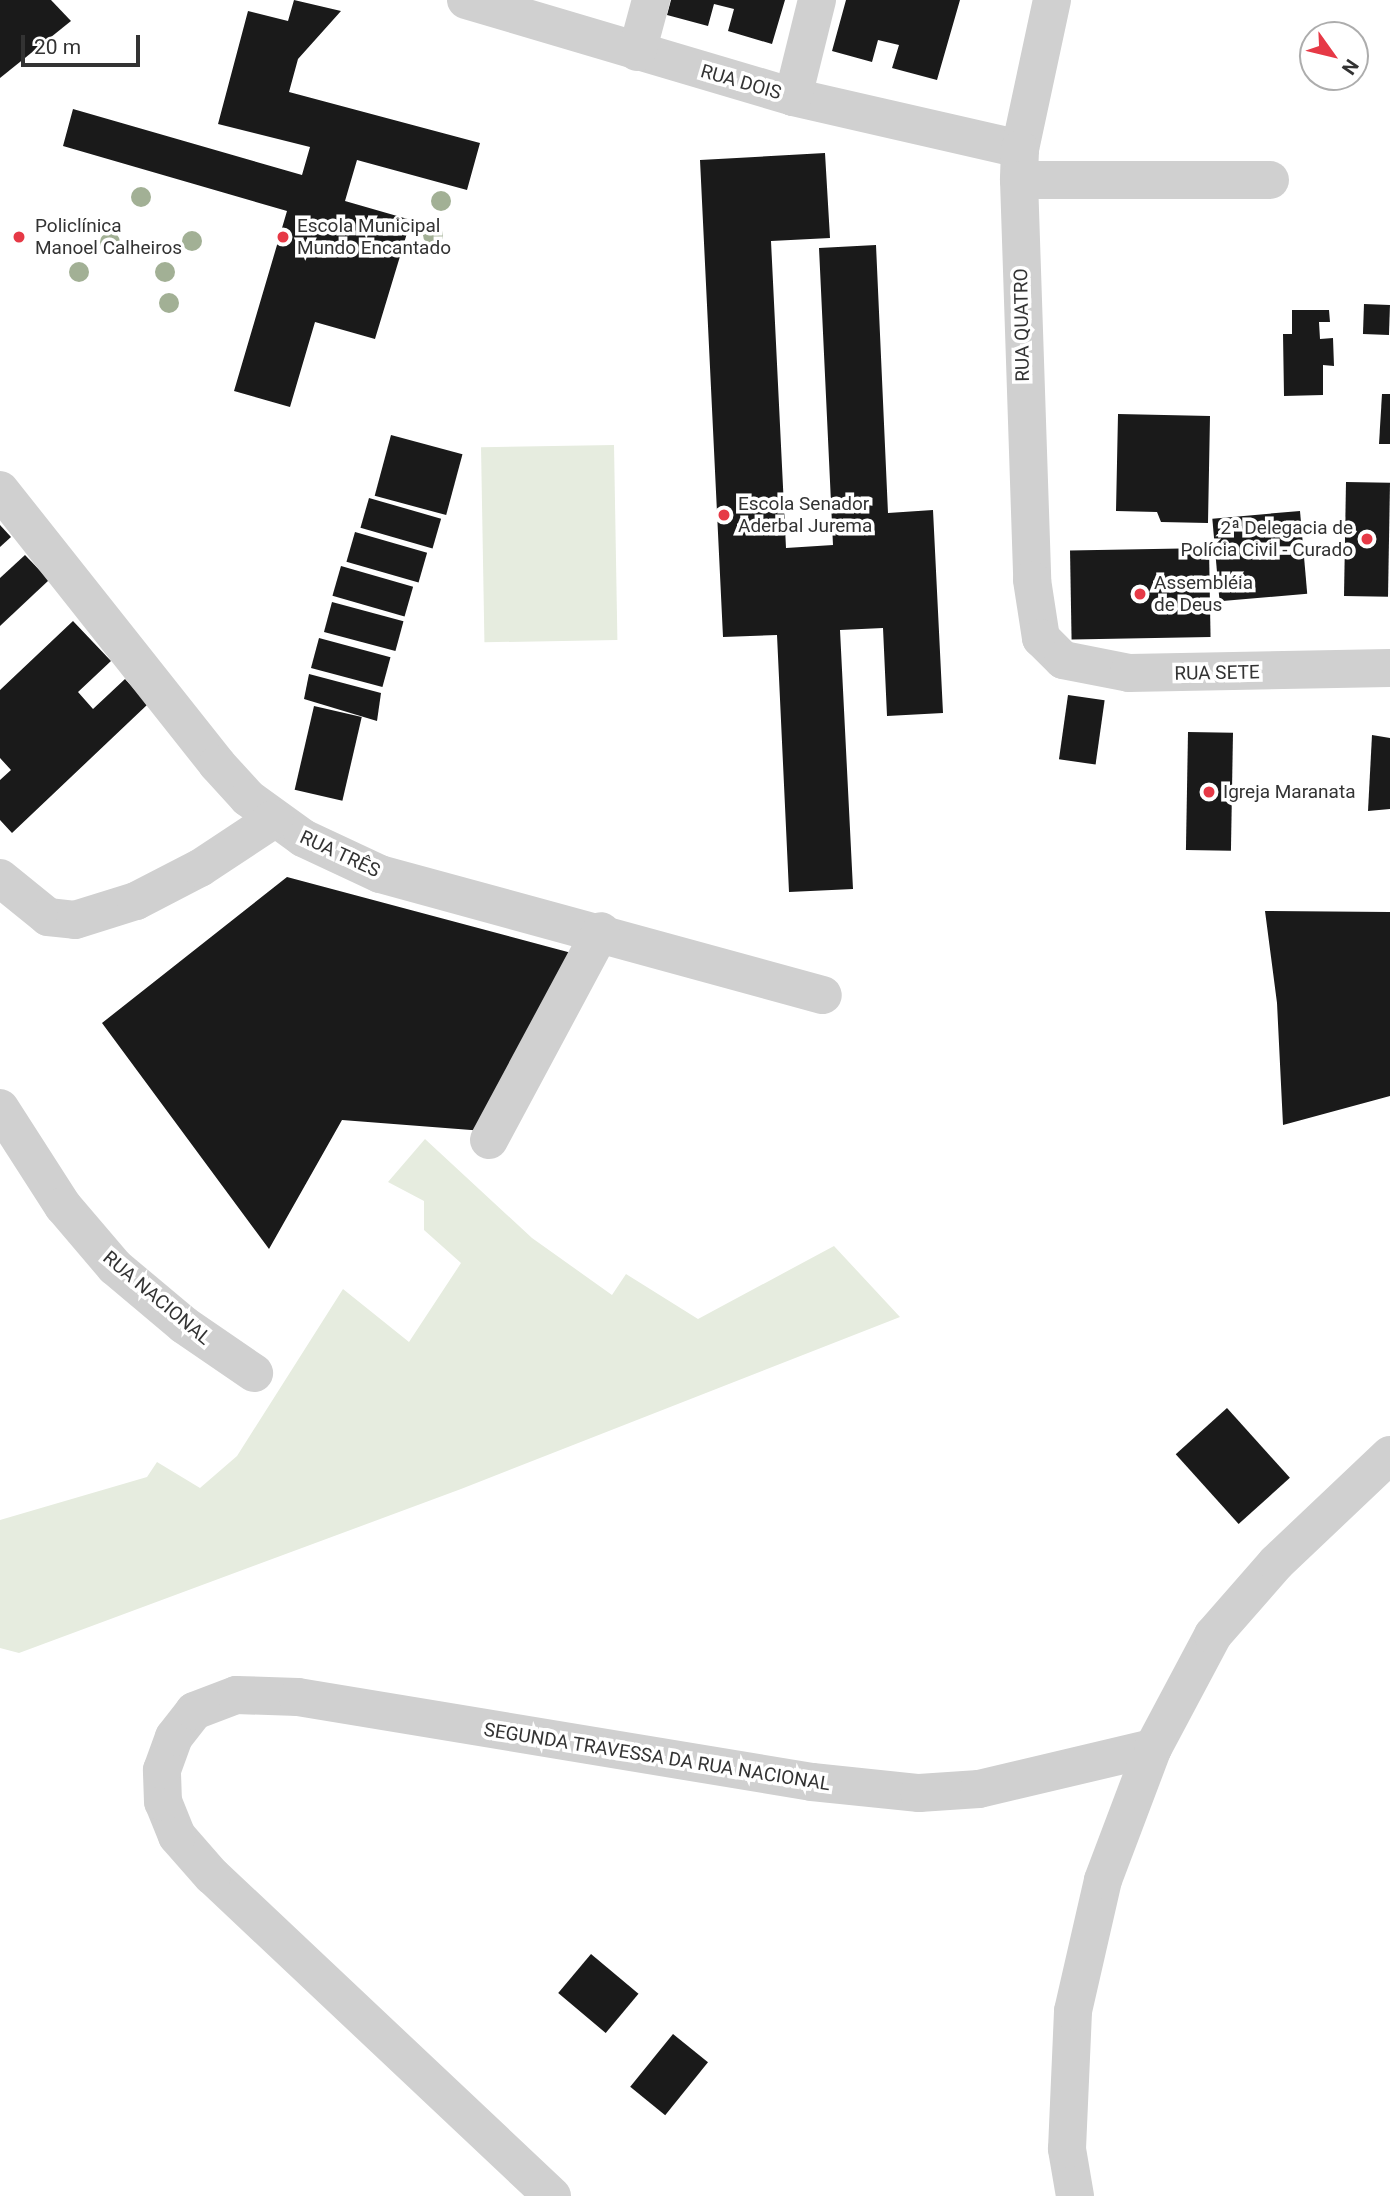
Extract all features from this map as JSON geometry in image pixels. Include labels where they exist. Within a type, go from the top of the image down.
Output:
[{"type":"street","points":[[637,52],[651,0]]},
{"type":"street","points":[[793,97],[817,0]]},
{"type":"street","name":"RUA QUATRO","points":[[1048,650],[1036,620],[1032,580],[1020,164],[1052,0]]},
{"type":"street","name":"RUA DOIS","points":[[479,2],[637,52],[1020,164],[1270,180]]},
{"type":"street","name":"RUA TRÊS","points":[[0,490],[174,713],[248,799],[274,819],[341,858],[380,874],[601,932],[823,995]]},
{"type":"street","name":"RUA SETE","points":[[1048,650],[1078,665],[1129,673],[1390,668]]},
{"type":"street","points":[[0,878],[48,917],[75,920],[136,901],[200,868],[274,819]]},
{"type":"street","points":[[489,1140],[601,932]]},
{"type":"street","name":"RUA NACIONAL","points":[[0,1108],[63,1206],[115,1267],[184,1325],[254,1373]]},
{"type":"street","points":[[1075,2196],[1067,2149],[1073,2011],[1102,1880],[1153,1748],[1213,1635],[1276,1563],[1390,1455]]},
{"type":"street","name":"SEGUNDA TRAVESSA DA RUA NACIONAL","points":[[552,2196],[212,1876],[177,1836],[163,1802],[162,1770],[174,1737],[194,1711],[236,1695],[299,1697],[812,1782],[919,1793],[979,1789],[1153,1748]]},
{"type":"shaded area","points":[[614,445],[617,640],[484,642],[481,447]]},
{"type":"shaded area","points":[[425,1139],[532,1238],[612,1295],[626,1274],[698,1319],[834,1246],[900,1317],[461,1489],[19,1653],[0,1648],[0,1520],[147,1477],[157,1462],[200,1488],[237,1456],[343,1289],[409,1342],[461,1263],[424,1230],[424,1201],[388,1182]]},
{"type":"building","points":[[0,0],[51,0],[71,21],[0,78]]},
{"type":"building","points":[[294,0],[341,11],[298,59],[289,92],[480,143],[467,190],[357,160],[345,201],[411,220],[375,339],[315,322],[290,407],[234,391],[287,211],[63,146],[73,109],[302,175],[310,147],[218,124],[248,11],[288,21]]},
{"type":"building","points":[[671,0],[785,0],[772,44],[728,31],[734,9],[714,4],[708,26],[667,15]]},
{"type":"building","points":[[846,0],[960,0],[937,80],[892,68],[899,45],[878,40],[872,62],[832,51]]},
{"type":"building","name":"Escola Senador Aderbal Jurema","points":[[825,153],[830,238],[771,241],[786,548],[833,545],[819,248],[876,245],[888,513],[933,510],[943,713],[887,716],[883,628],[840,630],[853,889],[789,892],[777,635],[723,637],[700,160]]},
{"type":"building","points":[[1364,304],[1390,305],[1389,335],[1363,334]]},
{"type":"building","points":[[1292,310],[1329,310],[1330,322],[1319,322],[1320,339],[1333,338],[1334,366],[1323,365],[1323,395],[1284,396],[1283,334],[1292,334]]},
{"type":"building","points":[[1382,394],[1390,394],[1390,444],[1379,444]]},
{"type":"building","points":[[1118,414],[1210,416],[1208,523],[1161,522],[1157,512],[1116,511]]},
{"type":"building","points":[[391,435],[462,454],[446,515],[375,496]]},
{"type":"building","name":"2ª Delegacia de Polícia Civil - Curado","points":[[1346,482],[1390,483],[1388,597],[1344,596]]},
{"type":"building","points":[[369,498],[441,519],[433,548],[360,528]]},
{"type":"building","points":[[1300,511],[1307,594],[1220,601],[1212,519]]},
{"type":"building","points":[[0,525],[11,537],[0,547]]},
{"type":"building","points":[[355,532],[427,553],[419,582],[346,562]]},
{"type":"building","name":"Assembléia de Deus","points":[[1209,548],[1211,637],[1072,639],[1070,550]]},
{"type":"building","points":[[25,555],[49,580],[0,626],[0,578]]},
{"type":"building","points":[[341,566],[413,587],[405,616],[332,596]]},
{"type":"building","points":[[332,602],[403,621],[395,651],[324,632]]},
{"type":"building","points":[[73,621],[111,661],[78,692],[93,709],[125,679],[148,704],[12,833],[0,820],[0,780],[11,770],[0,758],[0,690]]},
{"type":"building","points":[[319,638],[390,657],[382,687],[311,668]]},
{"type":"building","points":[[309,674],[381,693],[377,721],[304,699]]},
{"type":"building","points":[[1068,695],[1105,700],[1096,765],[1059,759]]},
{"type":"building","points":[[314,706],[362,717],[342,801],[295,790]]},
{"type":"building","name":"Igreja Maranata","points":[[1188,732],[1233,733],[1231,851],[1186,850]]},
{"type":"building","points":[[1372,735],[1390,738],[1390,809],[1368,811]]},
{"type":"building","points":[[287,877],[579,955],[484,1131],[342,1120],[269,1249],[102,1023]]},
{"type":"building","points":[[1265,911],[1390,912],[1390,1096],[1283,1125],[1277,1003]]},
{"type":"building","points":[[1227,1408],[1290,1478],[1239,1524],[1176,1454]]},
{"type":"building","points":[[591,1954],[638,1994],[606,2033],[558,1993]]},
{"type":"building","points":[[673,2034],[708,2062],[665,2115],[630,2087]]},
{"type":"place","name":"Policlínica Manoel Calheiros","points":[[19,237]]},
{"type":"place","name":"Escola Municipal Mundo Encantado","points":[[283,237]]},
{"type":"place","name":"Escola Senador Aderbal Jurema","points":[[724,515]]},
{"type":"place","name":"2ª Delegacia de Polícia Civil - Curado","points":[[1367,539]]},
{"type":"place","name":"Assembléia de Deus","points":[[1140,594]]},
{"type":"place","name":"Igreja Maranata","points":[[1209,792]]}]
